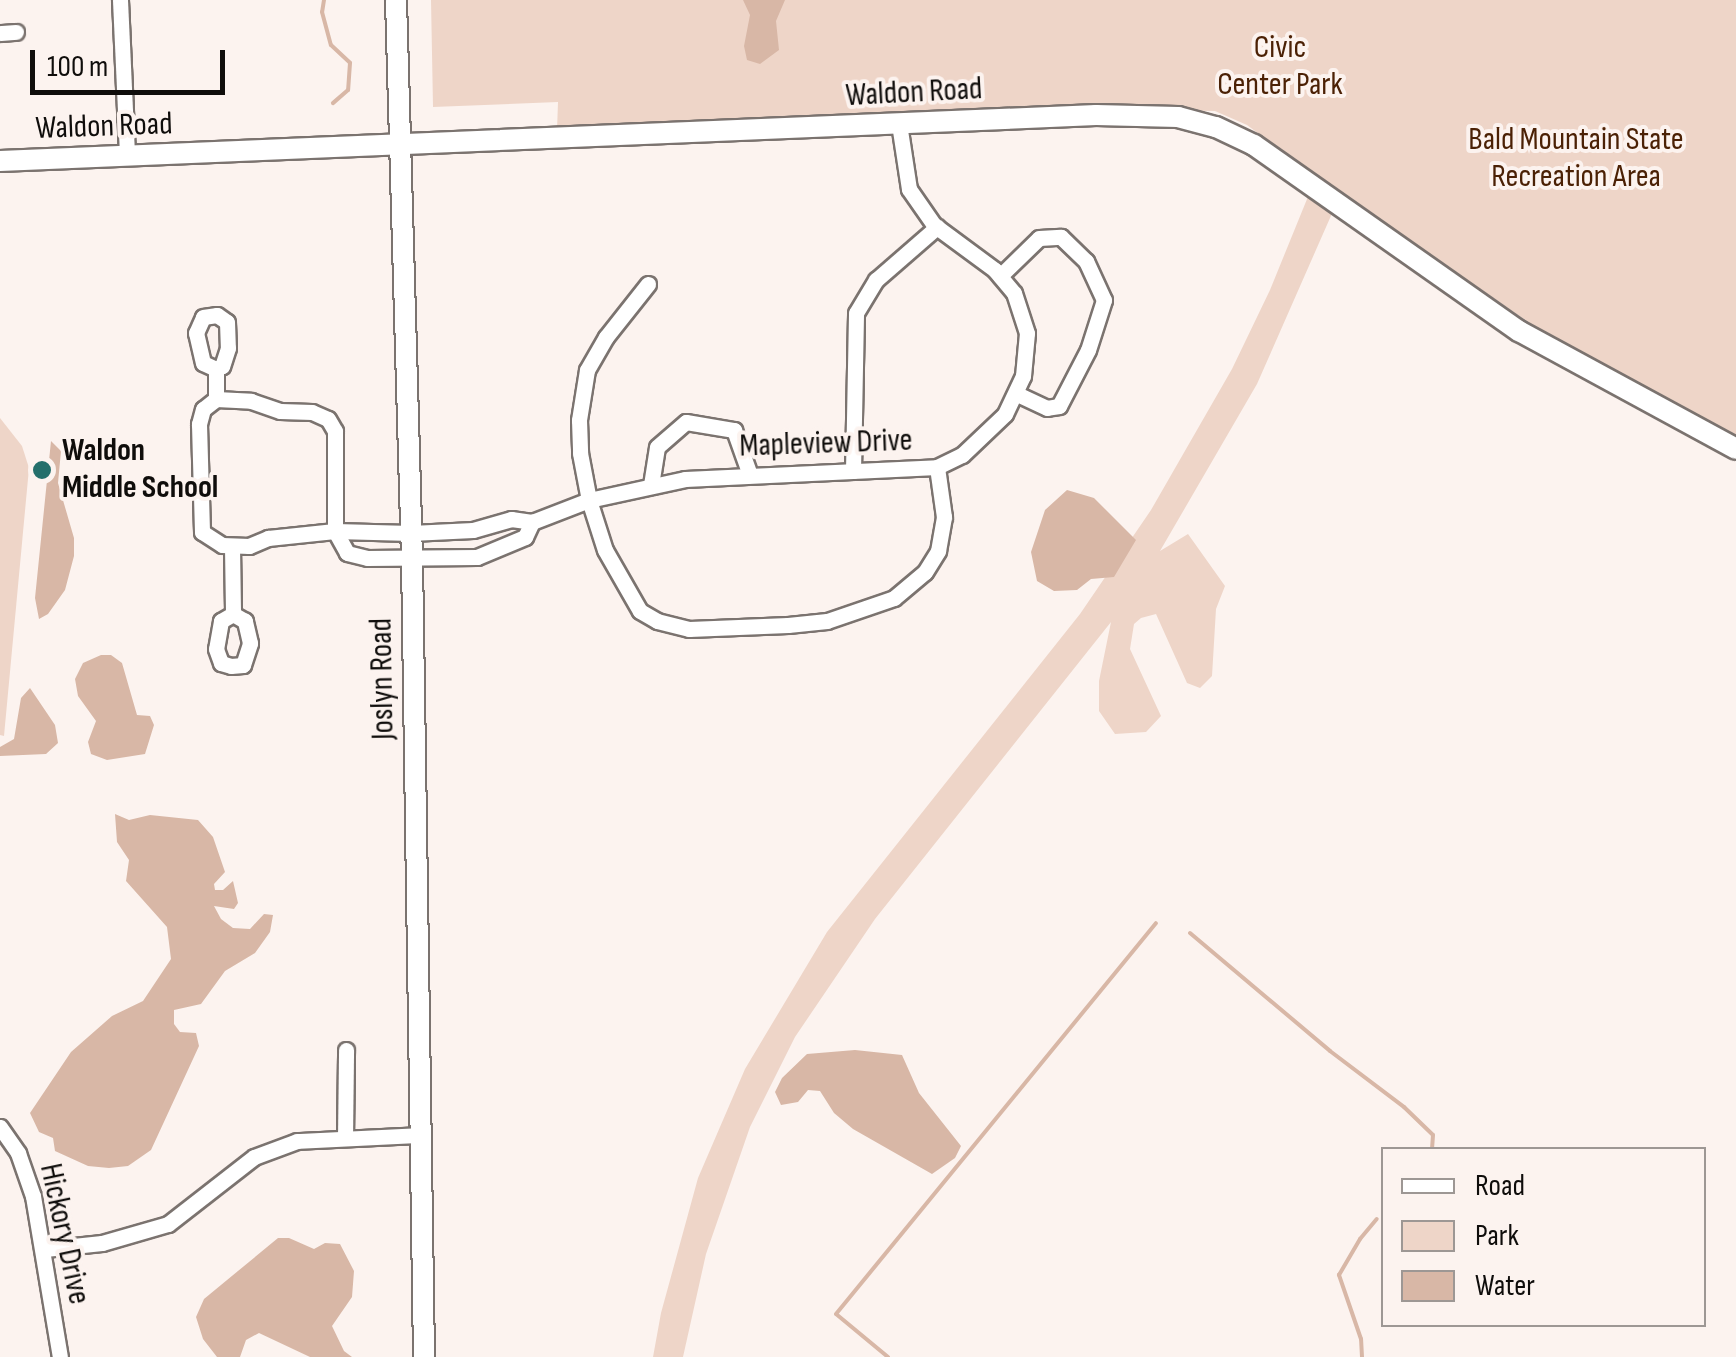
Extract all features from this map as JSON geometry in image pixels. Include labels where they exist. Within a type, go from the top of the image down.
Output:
[{"type":"street","points":[[120,0],[127,156]]},
{"type":"street","name":"Joslyn Road","points":[[396,0],[412,558],[424,1357]]},
{"type":"street","name":"Waldon Road","points":[[0,161],[1150,114],[1225,130],[1291,169],[1519,331],[1736,449]]},
{"type":"street","name":"Mapleview Drive","points":[[532,522],[525,538],[477,557],[347,554],[335,531],[473,530],[511,519],[532,522],[589,500],[651,485],[750,475],[937,467],[962,455],[986,434],[1017,394],[1028,333],[1014,293],[1000,276],[937,227],[905,181],[899,124]]},
{"type":"street","points":[[853,471],[856,313],[876,280],[937,227]]},
{"type":"street","points":[[1000,276],[1039,238],[1061,237],[1086,261],[1104,300],[1088,350],[1059,406],[1047,408],[1017,394]]},
{"type":"street","points":[[648,284],[606,337],[587,370],[580,436],[589,500],[605,550],[634,602],[657,621],[689,629],[827,621],[894,598],[925,572],[938,551],[944,517],[937,467]]},
{"type":"street","points":[[216,368],[216,399]]},
{"type":"street","points":[[216,399],[251,402],[280,412],[312,412],[328,419],[335,431],[335,531],[232,547],[208,539],[201,526],[199,424],[203,408],[216,399]]},
{"type":"street","points":[[651,485],[656,448],[686,422],[734,430],[750,475]]},
{"type":"street","points":[[473,530],[477,557]]},
{"type":"street","points":[[232,547],[233,614]]},
{"type":"street","points":[[345,1138],[346,1050]]},
{"type":"street","name":"Hickory Drive","points":[[0,1128],[18,1153],[44,1249],[60,1357]]},
{"type":"street","points":[[44,1249],[147,1233],[182,1214],[254,1157],[297,1141],[420,1134]]},
{"type":"green space","points":[[431,0],[1736,0],[1736,435],[1566,348],[1341,193],[1257,384],[1160,551],[1188,534],[1225,586],[1216,609],[1212,676],[1200,688],[1187,683],[1156,614],[1141,618],[1134,624],[1130,649],[1161,716],[1146,732],[1115,734],[1099,711],[1099,681],[1111,622],[875,919],[795,1037],[750,1127],[706,1254],[683,1357],[653,1357],[661,1313],[698,1178],[745,1069],[827,932],[1080,614],[1151,510],[1232,369],[1270,290],[1316,177],[1247,125],[1215,111],[1094,109],[557,130],[558,102],[433,107]]},
{"type":"green space","points":[[0,418],[22,446],[29,468],[4,736],[0,735]]},
{"type":"water","points":[[743,0],[785,0],[776,21],[779,50],[760,64],[747,60],[744,46],[750,15]]},
{"type":"water","points":[[51,441],[61,451],[58,483],[74,538],[74,556],[65,590],[48,614],[39,619],[35,598]]},
{"type":"water","points":[[1067,490],[1094,498],[1136,540],[1114,577],[1091,579],[1077,590],[1054,591],[1037,581],[1031,552],[1045,510]]},
{"type":"water","points":[[111,655],[122,663],[137,715],[150,716],[154,725],[145,754],[107,760],[91,754],[88,742],[96,721],[78,696],[75,679],[83,663]]},
{"type":"water","points":[[30,688],[55,725],[58,743],[46,754],[0,756],[0,747],[14,739],[21,698]]},
{"type":"water","points":[[115,814],[129,820],[150,815],[198,820],[213,837],[225,872],[214,884],[215,890],[223,890],[233,881],[238,903],[234,909],[214,906],[221,919],[233,928],[250,929],[264,914],[273,915],[270,932],[255,953],[225,971],[201,1004],[174,1010],[174,1024],[180,1032],[196,1033],[199,1046],[151,1150],[128,1166],[109,1168],[88,1166],[55,1151],[53,1138],[39,1132],[30,1113],[71,1052],[112,1016],[143,1001],[171,959],[167,927],[126,881],[129,860],[117,842]]},
{"type":"water","points":[[855,1050],[902,1055],[919,1093],[961,1146],[955,1158],[932,1174],[853,1129],[834,1113],[820,1091],[808,1090],[798,1102],[781,1105],[775,1092],[782,1078],[807,1054]]},
{"type":"water","points":[[278,1238],[289,1238],[314,1249],[325,1243],[340,1244],[354,1271],[352,1297],[332,1326],[344,1351],[352,1357],[310,1357],[259,1333],[246,1340],[240,1357],[217,1357],[203,1339],[196,1317],[204,1299]]},
{"type":"waterway","points":[[324,0],[322,12],[331,45],[350,63],[348,90],[333,103]]},
{"type":"waterway","points":[[888,1357],[836,1314],[1156,923]]},
{"type":"waterway","points":[[1190,933],[1330,1051],[1404,1107],[1433,1135],[1432,1147]]},
{"type":"waterway","points":[[1362,1357],[1361,1339],[1339,1275],[1377,1219]]},
{"type":"place","name":"Waldon Middle School","points":[[42,470]]},
{"type":"park label","name":"Civic Center Park","points":[[1280,68]]},
{"type":"park label","name":"Bald Mountain State Recreation Area","points":[[1576,160]]}]
